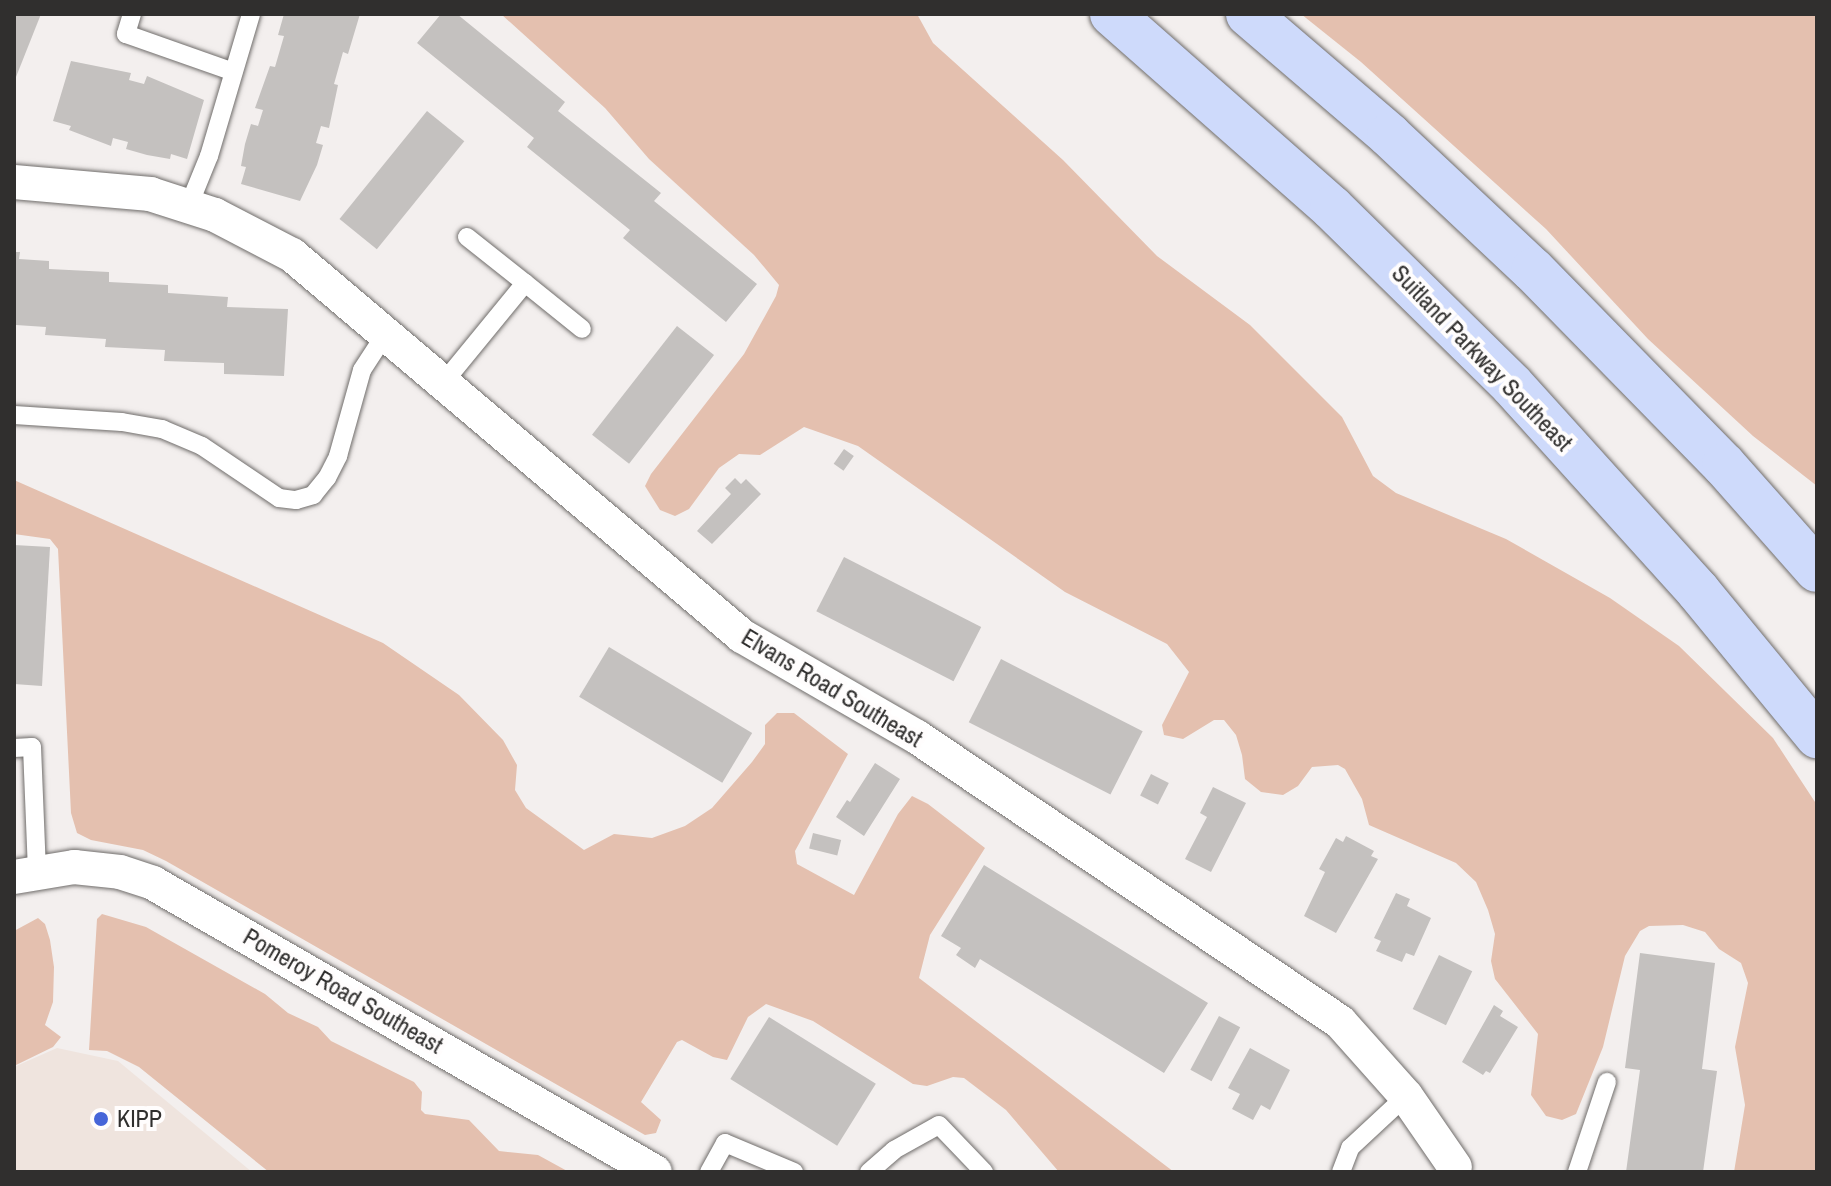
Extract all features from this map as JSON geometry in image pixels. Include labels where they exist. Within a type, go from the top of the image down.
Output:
[{"type":"highway","name":"Suitland Parkway Southeast","points":[[1112,14],[1332,208],[1501,374],[1689,580],[1817,736]]},
{"type":"highway","points":[[1248,14],[1389,135],[1577,313],[1724,465],[1817,570]]},
{"type":"street","name":"Elvans Road Southeast","points":[[14,182],[150,194],[189,205],[240,226],[292,255],[742,636],[917,737],[1340,1022],[1406,1096],[1456,1170]]},
{"type":"street","name":"Pomeroy Road Southeast","points":[[25,873],[104,869],[153,883],[655,1172]]},
{"type":"lane","points":[[132,14],[126,34],[234,72]]},
{"type":"lane","points":[[189,205],[209,156],[251,14]]},
{"type":"lane","points":[[467,237],[582,329]]},
{"type":"lane","points":[[444,382],[525,283]]},
{"type":"lane","points":[[14,415],[122,422],[162,429],[224,459],[279,498],[296,500],[313,495],[327,478],[338,456],[362,370],[386,333]]},
{"type":"lane","points":[[14,748],[32,747],[25,873]]},
{"type":"lane","points":[[1577,1172],[1607,1082]]},
{"type":"lane","points":[[1341,1172],[1350,1148],[1406,1096]]},
{"type":"lane","points":[[869,1172],[894,1150],[939,1125],[984,1172]]},
{"type":"lane","points":[[709,1172],[725,1143],[794,1172]]},
{"type":"shaded area","points":[[501,14],[917,14],[933,43],[1063,160],[1157,256],[1250,325],[1342,417],[1373,476],[1396,493],[1506,539],[1610,598],[1679,646],[1773,738],[1817,805],[1817,1172],[1734,1172],[1745,1105],[1735,1047],[1748,983],[1741,963],[1719,949],[1705,932],[1683,925],[1649,926],[1640,931],[1625,956],[1603,1047],[1576,1114],[1562,1120],[1546,1116],[1531,1095],[1538,1034],[1495,979],[1491,961],[1495,934],[1476,882],[1456,863],[1369,825],[1362,799],[1345,769],[1338,765],[1312,767],[1298,786],[1283,795],[1261,792],[1245,779],[1236,735],[1224,720],[1214,720],[1183,739],[1164,735],[1162,725],[1189,672],[1167,644],[1065,592],[858,446],[804,427],[760,455],[739,454],[719,468],[689,509],[675,516],[660,510],[645,486],[651,474],[744,354],[779,285],[754,255],[649,159],[605,108]]},
{"type":"shaded area","points":[[1301,14],[1817,14],[1817,486],[1753,436],[1648,339],[1546,229],[1361,62]]},
{"type":"shaded area","points":[[14,480],[383,643],[459,695],[503,740],[517,765],[515,790],[526,808],[584,850],[614,834],[652,838],[685,826],[712,808],[752,762],[765,744],[765,725],[777,713],[794,713],[848,754],[795,851],[797,864],[854,895],[898,814],[912,796],[928,804],[985,848],[930,935],[919,978],[1174,1172],[1059,1172],[1006,1110],[964,1078],[953,1077],[927,1086],[913,1084],[813,1021],[766,1004],[748,1017],[727,1060],[713,1057],[682,1040],[677,1042],[641,1102],[661,1120],[656,1133],[645,1135],[166,861],[143,850],[91,840],[77,833],[71,813],[58,549],[50,539],[14,534]]},
{"type":"shaded area","points":[[102,914],[146,927],[265,994],[288,1013],[318,1027],[331,1041],[414,1082],[422,1092],[421,1110],[425,1114],[469,1120],[499,1151],[538,1155],[569,1172],[269,1172],[139,1067],[107,1051],[89,1050],[97,919]]},
{"type":"shaded area","points":[[38,918],[45,924],[54,967],[53,1002],[45,1025],[61,1037],[53,1047],[14,1066],[14,931]]},
{"type":"shaded area","name":"KIPP","points":[[57,1048],[118,1061],[252,1172],[14,1172],[14,1067]]},
{"type":"building","points":[[14,14],[41,14],[16,77],[14,76]]},
{"type":"building","points":[[284,14],[360,14],[348,54],[343,52],[334,84],[338,85],[329,128],[321,126],[316,143],[323,145],[300,201],[241,184],[246,167],[241,166],[245,144],[251,124],[258,126],[263,110],[255,108],[270,66],[275,67],[284,36],[278,35]]},
{"type":"building","points":[[441,14],[457,14],[565,102],[558,111],[661,193],[654,201],[757,284],[726,322],[623,238],[630,230],[527,147],[534,138],[417,43]]},
{"type":"building","points":[[71,61],[131,73],[129,80],[144,84],[147,76],[204,100],[187,159],[171,154],[170,159],[147,155],[126,149],[128,142],[113,138],[111,146],[69,130],[71,126],[53,121]]},
{"type":"building","points":[[427,111],[464,141],[377,249],[340,219]]},
{"type":"building","points":[[14,252],[20,252],[19,259],[49,261],[49,269],[109,272],[109,282],[168,285],[168,293],[228,297],[227,307],[288,309],[284,376],[224,374],[224,363],[164,361],[165,350],[105,347],[106,339],[45,335],[46,327],[16,325]]},
{"type":"building","points":[[677,326],[714,355],[629,464],[592,435]]},
{"type":"building","points":[[844,449],[854,456],[844,471],[834,464]]},
{"type":"building","points":[[735,478],[741,484],[746,479],[761,494],[712,544],[697,531],[731,494],[725,488]]},
{"type":"building","points":[[14,545],[50,547],[42,686],[14,684]]},
{"type":"building","points":[[844,557],[981,627],[954,681],[816,611]]},
{"type":"building","points":[[609,647],[752,733],[722,783],[579,697]]},
{"type":"building","points":[[1001,659],[1143,731],[1110,794],[969,722]]},
{"type":"building","points":[[875,763],[900,779],[864,836],[836,817],[847,800],[850,802]]},
{"type":"building","points":[[1151,774],[1169,783],[1158,804],[1140,795]]},
{"type":"building","points":[[1213,787],[1246,803],[1211,872],[1185,859],[1207,817],[1200,813]]},
{"type":"building","points":[[813,833],[841,840],[837,856],[809,849]]},
{"type":"building","points":[[1346,836],[1374,851],[1371,856],[1378,859],[1336,933],[1304,916],[1325,872],[1319,869],[1336,838],[1343,842]]},
{"type":"building","points":[[984,865],[1208,1003],[1164,1073],[980,959],[975,968],[956,955],[961,948],[941,936]]},
{"type":"building","points":[[1396,893],[1410,899],[1407,906],[1431,918],[1414,956],[1406,953],[1402,962],[1376,951],[1381,941],[1374,938]]},
{"type":"building","points":[[1640,953],[1715,963],[1702,1069],[1717,1071],[1703,1172],[1626,1172],[1640,1070],[1625,1068]]},
{"type":"building","points":[[1439,955],[1472,971],[1446,1025],[1413,1009]]},
{"type":"building","points":[[1494,1005],[1503,1011],[1500,1016],[1518,1027],[1490,1073],[1486,1071],[1483,1075],[1462,1062]]},
{"type":"building","points":[[1219,1016],[1240,1027],[1212,1081],[1190,1070]]},
{"type":"building","points":[[769,1017],[876,1084],[837,1146],[730,1079]]},
{"type":"building","points":[[1250,1048],[1290,1070],[1270,1110],[1261,1105],[1253,1120],[1232,1109],[1240,1094],[1228,1088]]},
{"type":"place","name":"KIPP","points":[[101,1119]]}]
